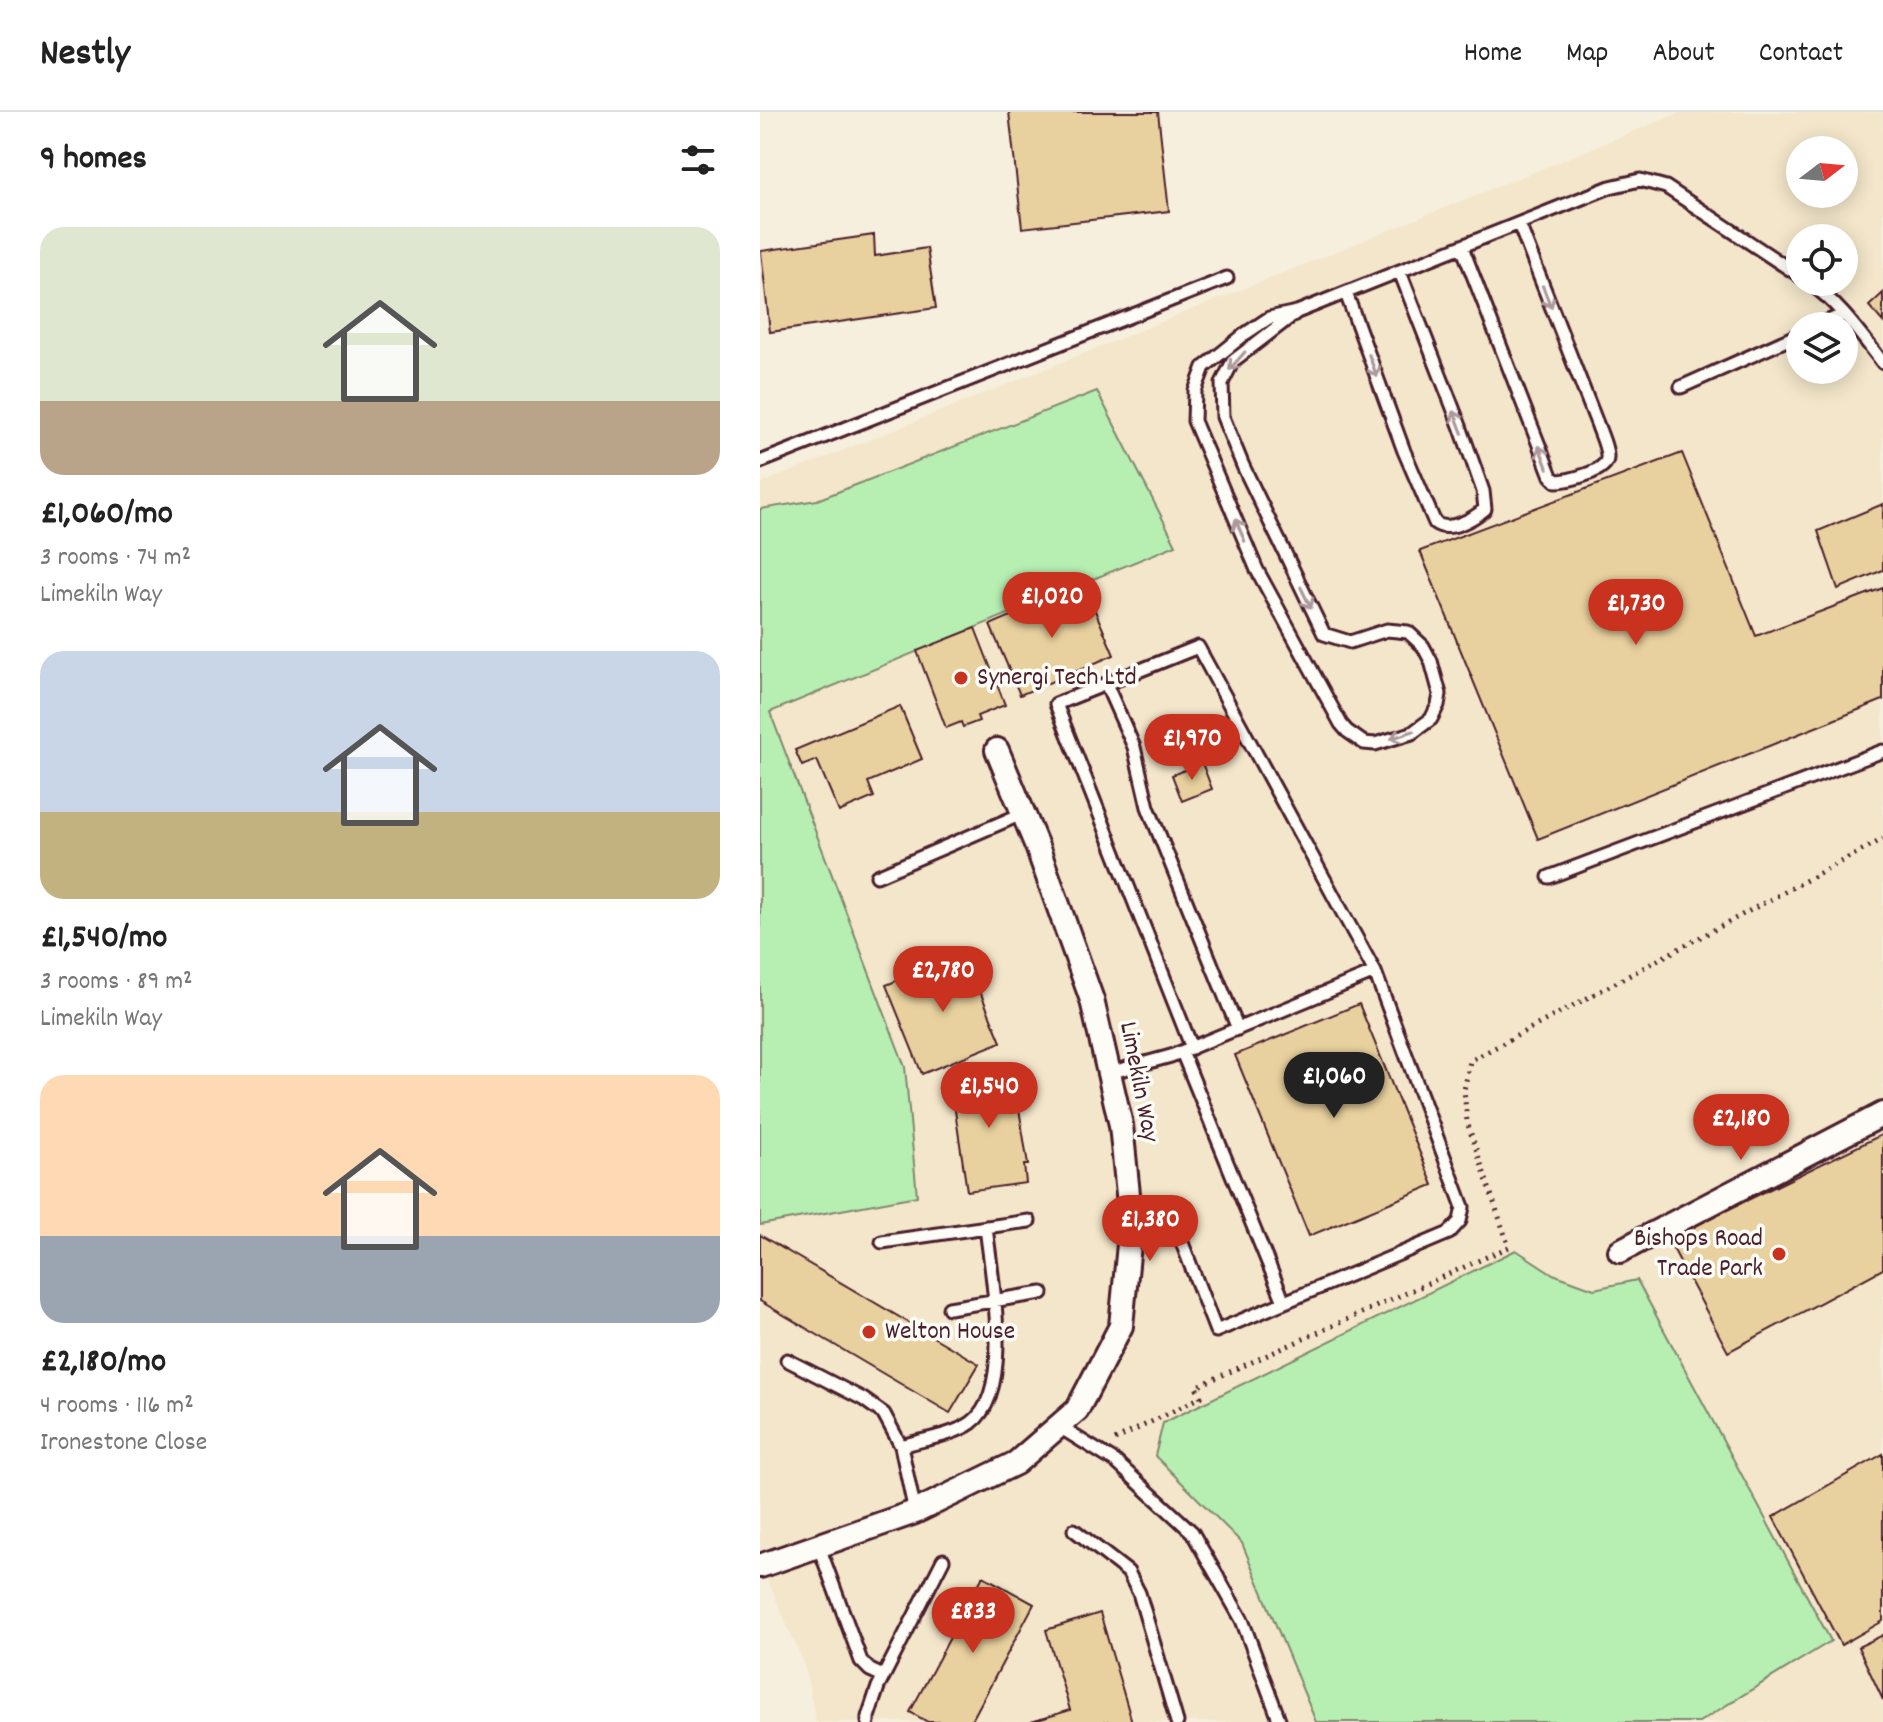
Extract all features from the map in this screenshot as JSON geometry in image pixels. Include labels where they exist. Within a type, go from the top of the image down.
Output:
[{"type":"street","name":"Limekiln Way","points":[[760,1566],[915,1512],[1016,1463],[1077,1410],[1121,1326],[1131,1224],[1121,1125],[1092,1000],[1024,813],[997,750]]},
{"type":"street","points":[[1620,1251],[1883,1114]]},
{"type":"lane","points":[[1297,312],[1233,361],[1222,383],[1223,417],[1243,466],[1324,634],[1350,642],[1387,630],[1408,632],[1423,646],[1431,661],[1440,694],[1431,719],[1412,733],[1375,744],[1364,743],[1347,731],[1332,710],[1257,570],[1194,421],[1195,391],[1204,367],[1269,318],[1297,312],[1610,187],[1640,180],[1666,187],[1786,267]]},
{"type":"lane","points":[[1462,247],[1551,476],[1556,481],[1565,481],[1601,468],[1608,457],[1598,426],[1519,224]]},
{"type":"lane","points":[[1346,293],[1404,451],[1432,516],[1439,526],[1466,521],[1485,509],[1483,491],[1400,272]]},
{"type":"lane","points":[[760,462],[1227,278]]},
{"type":"lane","points":[[1825,296],[1839,312]]},
{"type":"lane","points":[[1858,334],[1883,363]]},
{"type":"lane","points":[[1681,387],[1786,340]]},
{"type":"lane","points":[[1179,1235],[1216,1331],[1449,1233],[1460,1221],[1463,1207],[1375,972],[1198,647],[1056,704],[1284,1302]]},
{"type":"lane","points":[[1106,684],[1134,747],[1148,807],[1238,1029]]},
{"type":"lane","points":[[1549,877],[1883,751]]},
{"type":"lane","points":[[877,876],[1024,813]]},
{"type":"lane","points":[[1109,1073],[1187,1050],[1375,972]]},
{"type":"lane","points":[[882,1242],[1029,1221]]},
{"type":"lane","points":[[901,1446],[972,1423],[994,1385],[998,1351],[986,1227]]},
{"type":"lane","points":[[949,1308],[1042,1293]]},
{"type":"lane","points":[[787,1360],[863,1399],[884,1414],[901,1446],[915,1512]]},
{"type":"lane","points":[[1058,1426],[1116,1462],[1192,1532],[1242,1620],[1280,1722]]},
{"type":"lane","points":[[1074,1530],[1128,1572],[1139,1593],[1177,1722]]},
{"type":"lane","points":[[819,1547],[861,1661],[883,1676]]},
{"type":"lane","points":[[868,1722],[883,1676],[943,1560]]},
{"type":"path","points":[[1096,1450],[1201,1397],[1196,1387],[1509,1247],[1467,1122],[1464,1090],[1470,1061],[1883,839]]},
{"type":"shaded area","points":[[1682,112],[1883,112],[1883,1722],[816,1722],[804,1664],[760,1563],[760,484]]},
{"type":"green space","points":[[1097,391],[1176,545],[770,712],[905,1067],[917,1196],[760,1225],[760,509],[817,500]]},
{"type":"green space","points":[[1516,1250],[1553,1274],[1594,1289],[1637,1280],[1831,1641],[1699,1722],[1316,1722],[1242,1543],[1155,1456],[1163,1423]]},
{"type":"building","points":[[1009,112],[1158,112],[1169,211],[1022,228]]},
{"type":"building","points":[[874,235],[875,256],[927,248],[936,308],[770,332],[761,251]]},
{"type":"building","points":[[1883,293],[1883,322],[1869,306]]},
{"type":"building","points":[[1682,453],[1756,636],[1883,588],[1883,700],[1538,839],[1420,551]]},
{"type":"building","points":[[1883,504],[1883,570],[1838,589],[1818,531]]},
{"type":"building","points":[[1084,585],[1114,655],[1020,695],[990,625]]},
{"type":"building","name":"Synergi Tech Ltd","points":[[975,628],[1005,705],[977,716],[979,721],[963,727],[961,722],[946,728],[917,651]]},
{"type":"building","points":[[900,706],[922,759],[868,782],[874,797],[839,812],[817,760],[802,766],[795,750]]},
{"type":"building","points":[[1202,763],[1212,789],[1182,801],[1172,775]]},
{"type":"building","points":[[964,953],[1001,1042],[922,1074],[886,985]]},
{"type":"building","points":[[1359,1004],[1433,1185],[1309,1236],[1235,1055]]},
{"type":"building","points":[[1009,1068],[1012,1090],[1016,1090],[1028,1165],[1024,1165],[1026,1183],[967,1191],[950,1077]]},
{"type":"building","name":"Bishops Road Trade Park","points":[[1883,1134],[1883,1269],[1728,1352],[1668,1239]]},
{"type":"building","name":"Welton House","points":[[760,1235],[979,1364],[950,1413],[760,1301]]},
{"type":"building","points":[[1883,1454],[1883,1621],[1841,1645],[1773,1517]]},
{"type":"building","points":[[983,1576],[1034,1604],[971,1722],[928,1722],[910,1712]]},
{"type":"building","points":[[1100,1613],[1132,1722],[1031,1722],[1070,1710],[1046,1630]]},
{"type":"building","points":[[1883,1635],[1883,1700],[1858,1647]]},
{"type":"place","name":"Synergi Tech Ltd","points":[[961,678]]},
{"type":"place","name":"Bishops Road Trade Park","points":[[1779,1254]]},
{"type":"place","name":"Welton House","points":[[869,1332]]}]
